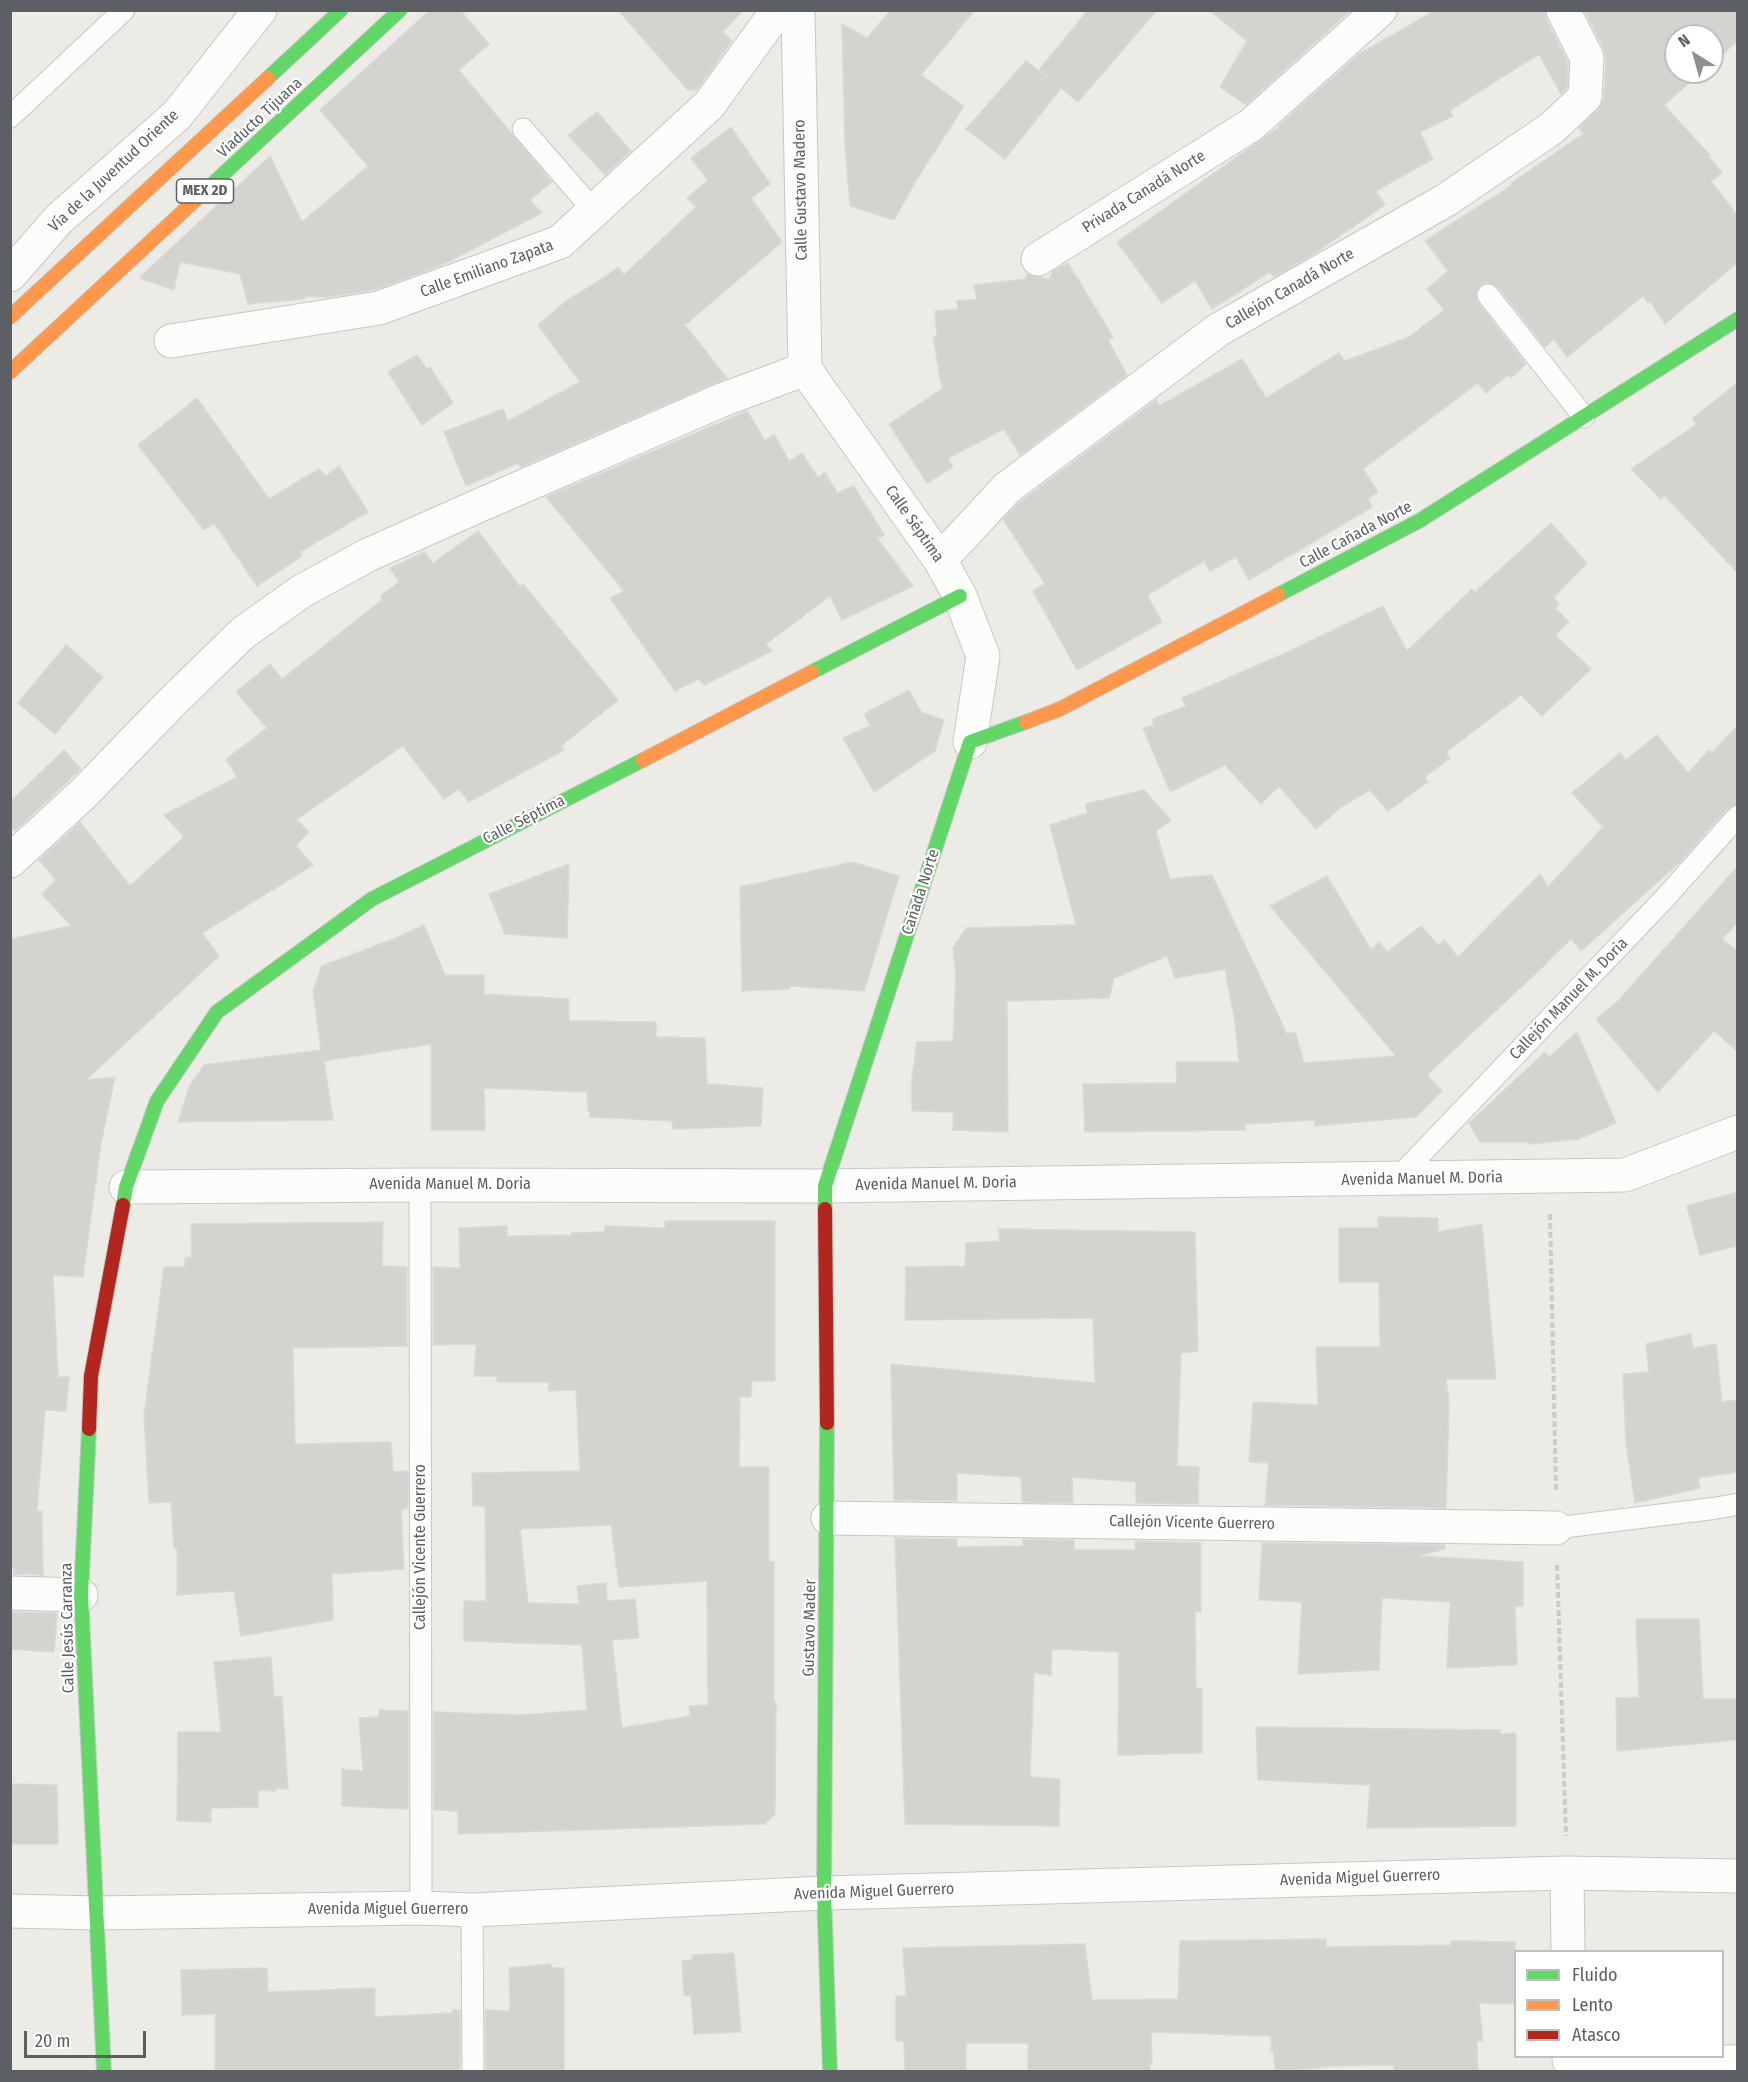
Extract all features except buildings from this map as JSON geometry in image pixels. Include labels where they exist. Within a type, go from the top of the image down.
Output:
[{"type":"main road","name":"Viaducto Tijuana","points":[[10,317],[341,10]]},
{"type":"main road","name":"Viaducto Tijuana","points":[[10,372],[400,10]]},
{"type":"main road","name":"Calle Cañada Norte","points":[[970,742],[1060,709],[1419,521],[1737,319]]},
{"type":"main road","name":"Calle Séptima","points":[[126,1187],[158,1101],[217,1012],[372,898],[960,596]]},
{"type":"main road","name":"Cañada Norte","points":[[825,1185],[970,742]]},
{"type":"main road","name":"Gustavo Mader","points":[[825,1185],[828,1518],[824,1893],[830,2072]]},
{"type":"main road","name":"Calle Jesús Carranza","points":[[104,2072],[81,1596],[91,1376],[126,1187]]},
{"type":"street","name":"Vía de la Juventud Oriente","points":[[10,275],[59,219],[177,115],[260,10]]},
{"type":"street","name":"Calle Emiliano Zapata","points":[[171,341],[379,308],[560,242],[709,105],[778,10]]},
{"type":"street","name":"Calle Gustavo Madero","points":[[798,10],[805,369]]},
{"type":"street","name":"Privada Canadá Norte","points":[[1038,259],[1251,125],[1380,10]]},
{"type":"street","name":"Callejón Canadá Norte","points":[[940,561],[1007,488],[1218,330],[1446,200],[1552,128],[1585,97],[1587,58],[1563,10]]},
{"type":"street","name":"Calle Séptima","points":[[805,369],[940,561],[960,596]]},
{"type":"street","points":[[10,861],[84,794],[171,703],[243,633],[302,591],[368,555],[478,506],[722,400],[805,369]]},
{"type":"street","name":"Cañada Norte","points":[[960,596],[983,656],[970,742]]},
{"type":"street","name":"Avenida Manuel M. Doria","points":[[126,1187],[825,1185],[1625,1175],[1732,1136],[1737,1132]]},
{"type":"street","name":"Callejón Vicente Guerrero","points":[[828,1518],[1556,1528]]},
{"type":"street","points":[[10,1593],[81,1596]]},
{"type":"street","points":[[1567,1873],[1568,1950]]},
{"type":"street","name":"Avenida Miguel Guerrero","points":[[10,1911],[98,1913],[421,1908],[472,1910],[824,1893],[1567,1873],[1737,1875]]},
{"type":"street","points":[[1569,2063],[1737,2062]]},
{"type":"lane","points":[[10,117],[124,10]]},
{"type":"lane","points":[[524,129],[594,211]]},
{"type":"lane","points":[[1488,295],[1584,417]]},
{"type":"lane","name":"Callejón Manuel M. Doria","points":[[1397,1179],[1665,898],[1737,816]]},
{"type":"lane","name":"Callejón Vicente Guerrero","points":[[420,1185],[421,1908]]},
{"type":"lane","points":[[1556,1528],[1737,1504]]},
{"type":"lane","points":[[472,1910],[473,2072]]},
{"type":"traffic: fast","points":[[268,78],[341,10]]},
{"type":"traffic: fast","points":[[204,192],[400,10]]},
{"type":"traffic: fast","points":[[1278,595],[1419,521],[1738,319]]},
{"type":"traffic: fast","points":[[812,672],[960,596]]},
{"type":"traffic: fast","points":[[825,1209],[825,1186],[970,742],[1026,722]]},
{"type":"traffic: fast","points":[[123,1205],[126,1187],[157,1101],[217,1012],[372,899],[643,760]]},
{"type":"traffic: fast","points":[[827,1423],[824,1893],[830,2072]]},
{"type":"traffic: fast","points":[[89,1429],[81,1595],[104,2072]]},
{"type":"traffic: slow","points":[[10,317],[268,78]]},
{"type":"traffic: slow","points":[[10,372],[204,192]]},
{"type":"traffic: slow","points":[[1026,722],[1060,709],[1278,595]]},
{"type":"traffic: slow","points":[[643,760],[812,672]]},
{"type":"traffic: jam","points":[[89,1429],[91,1376],[123,1205]]},
{"type":"traffic: jam","points":[[825,1209],[827,1423]]}]
